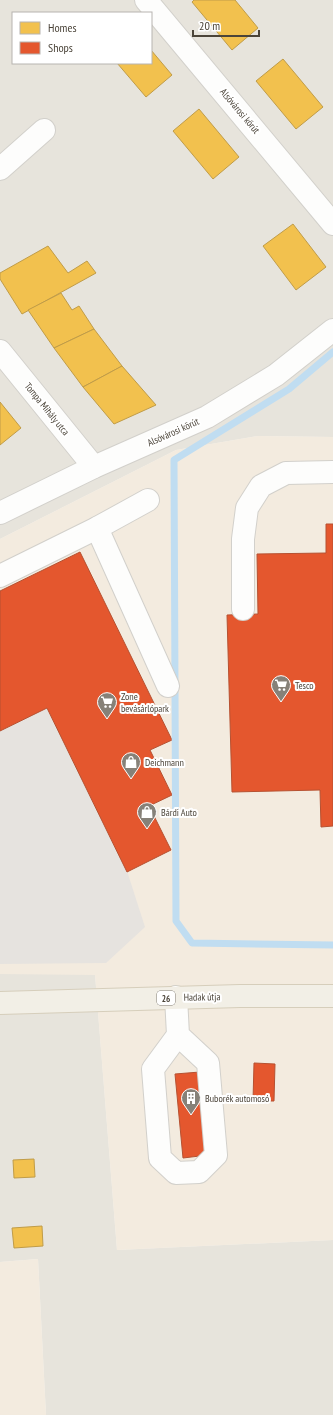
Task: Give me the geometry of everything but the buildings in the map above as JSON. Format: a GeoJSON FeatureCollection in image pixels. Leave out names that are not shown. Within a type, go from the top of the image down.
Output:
{"type":"FeatureCollection","features":[{"type":"Feature","properties":{"kind":"main road","name":"Hadak útja"},"geometry":{"type":"LineString","coordinates":[[0,1004],[176,997],[333,996]]}},
{"type":"Feature","properties":{"kind":"street","name":"Alsóvárosi körút"},"geometry":{"type":"LineString","coordinates":[[146,0],[333,224]]}},
{"type":"Feature","properties":{"kind":"street"},"geometry":{"type":"LineString","coordinates":[[0,169],[44,130]]}},
{"type":"Feature","properties":{"kind":"street","name":"Alsóvárosi körút"},"geometry":{"type":"LineString","coordinates":[[0,513],[94,467],[207,417],[276,375],[333,330]]}},
{"type":"Feature","properties":{"kind":"street","name":"Tompa Mihály utca"},"geometry":{"type":"LineString","coordinates":[[0,351],[94,467]]}},
{"type":"Feature","properties":{"kind":"street"},"geometry":{"type":"LineString","coordinates":[[243,608],[243,539],[247,508],[261,486],[286,473],[333,472]]}},
{"type":"Feature","properties":{"kind":"street"},"geometry":{"type":"LineString","coordinates":[[0,576],[97,528],[148,500]]}},
{"type":"Feature","properties":{"kind":"street"},"geometry":{"type":"LineString","coordinates":[[97,528],[168,686]]}},
{"type":"Feature","properties":{"kind":"street"},"geometry":{"type":"LineString","coordinates":[[176,997],[178,1035],[153,1069],[160,1158],[176,1173],[199,1172],[216,1155],[208,1063],[178,1035]]}},
{"type":"Feature","properties":{"kind":"shaded area"},"geometry":{"type":"Polygon","coordinates":[[[0,0],[333,0],[333,437],[258,436],[176,450],[0,539],[0,0]]]}},
{"type":"Feature","properties":{"kind":"shaded area"},"geometry":{"type":"Polygon","coordinates":[[[258,436],[333,437],[333,1240],[117,1250],[95,975],[0,974],[0,539],[176,450],[258,436]]]}},
{"type":"Feature","properties":{"kind":"shaded area"},"geometry":{"type":"Polygon","coordinates":[[[47,708],[127,871],[145,927],[106,963],[0,964],[0,731],[47,708]]]}},
{"type":"Feature","properties":{"kind":"shaded area"},"geometry":{"type":"Polygon","coordinates":[[[0,974],[95,974],[117,1250],[333,1240],[333,1415],[46,1415],[38,1259],[0,1262],[0,974]]]}},
{"type":"Feature","properties":{"kind":"shaded area"},"geometry":{"type":"Polygon","coordinates":[[[38,1259],[46,1415],[0,1415],[0,1262],[38,1259]]]}},
{"type":"Feature","properties":{"kind":"waterway"},"geometry":{"type":"LineString","coordinates":[[333,352],[289,389],[174,460],[176,921],[192,943],[333,945]]}},
{"type":"Feature","properties":{"kind":"place","name":"Tesco"},"geometry":{"type":"Point","coordinates":[281,702]}},
{"type":"Feature","properties":{"kind":"place","name":"Zone bevásárlópark"},"geometry":{"type":"Point","coordinates":[107,719]}},
{"type":"Feature","properties":{"kind":"place","name":"Deichmann"},"geometry":{"type":"Point","coordinates":[131,779]}},
{"type":"Feature","properties":{"kind":"place","name":"Bárdi Auto"},"geometry":{"type":"Point","coordinates":[147,829]}},
{"type":"Feature","properties":{"kind":"place","name":"Buborék automosó"},"geometry":{"type":"Point","coordinates":[191,1115]}}]}
